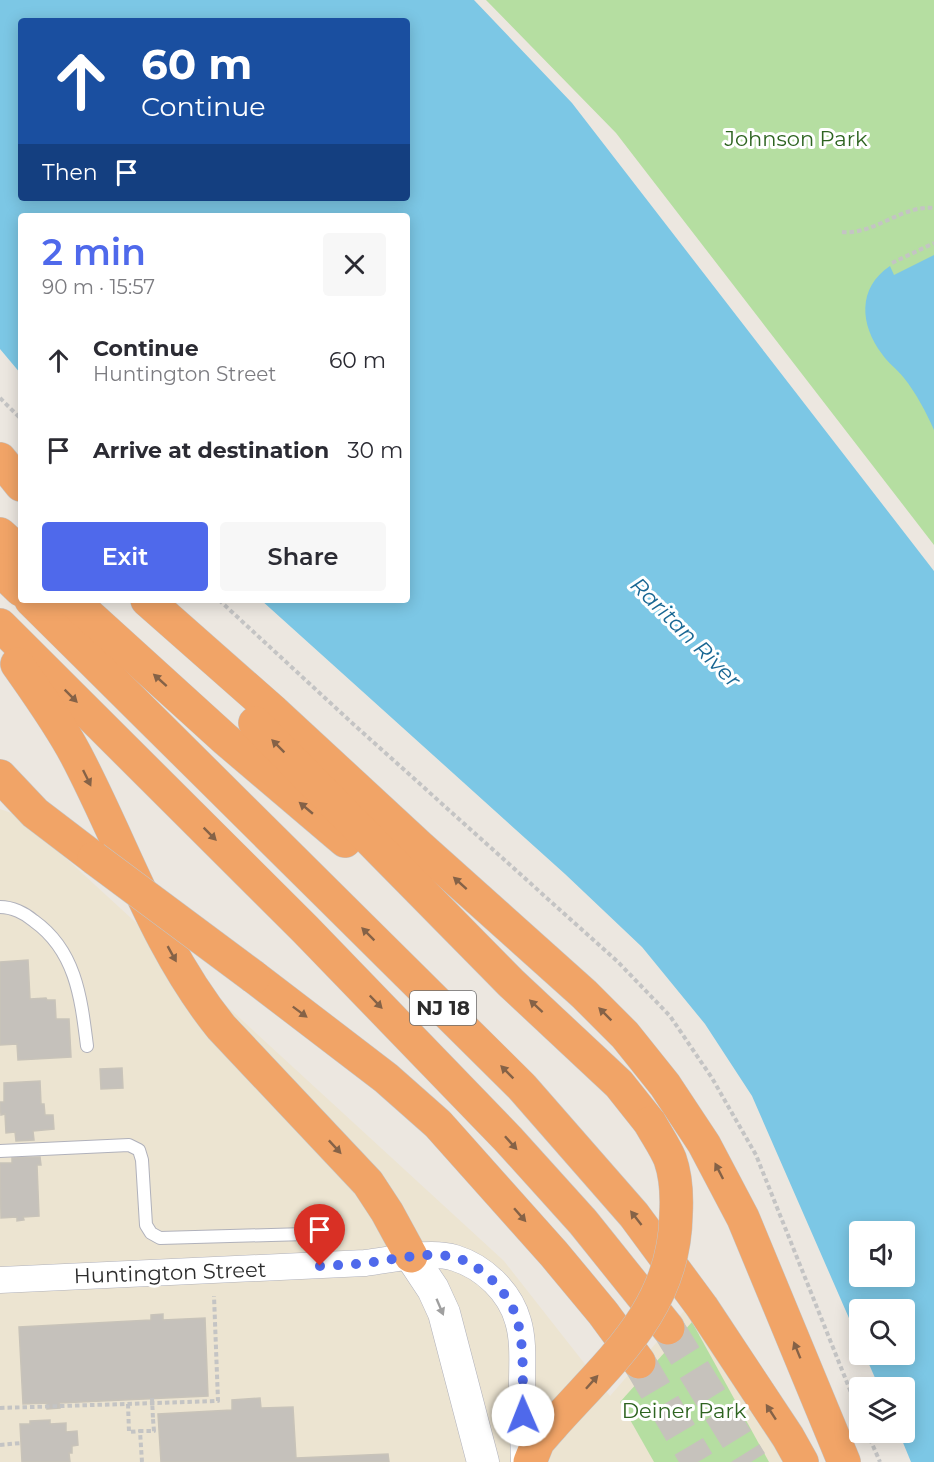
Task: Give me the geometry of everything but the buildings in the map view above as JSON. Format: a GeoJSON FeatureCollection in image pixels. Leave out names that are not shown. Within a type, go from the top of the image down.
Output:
{"type":"FeatureCollection","features":[{"type":"Feature","properties":{"kind":"highway"},"geometry":{"type":"LineString","coordinates":[[0,459],[18,481]]}},
{"type":"Feature","properties":{"kind":"highway"},"geometry":{"type":"LineString","coordinates":[[0,534],[18,550]]}},
{"type":"Feature","properties":{"kind":"highway"},"geometry":{"type":"LineString","coordinates":[[0,570],[18,587]]}},
{"type":"Feature","properties":{"kind":"highway","name":"NJ 18"},"geometry":{"type":"LineString","coordinates":[[34,603],[522,1087],[634,1215],[702,1307],[802,1462]]}},
{"type":"Feature","properties":{"kind":"highway"},"geometry":{"type":"LineString","coordinates":[[75,603],[225,739],[511,983],[620,1084],[650,1123],[670,1159],[677,1194],[676,1238],[658,1296],[637,1332],[538,1442],[530,1462]]}},
{"type":"Feature","properties":{"kind":"highway"},"geometry":{"type":"LineString","coordinates":[[135,603],[511,983]]}},
{"type":"Feature","properties":{"kind":"highway"},"geometry":{"type":"LineString","coordinates":[[150,603],[584,993],[625,1035],[665,1085],[705,1144],[743,1218],[844,1462]]}},
{"type":"Feature","properties":{"kind":"highway","name":"NJ 18"},"geometry":{"type":"LineString","coordinates":[[0,625],[305,929],[508,1138],[583,1222],[668,1328]]}},
{"type":"Feature","properties":{"kind":"highway"},"geometry":{"type":"LineString","coordinates":[[0,640],[54,716],[163,939],[200,1001],[368,1183],[411,1256]]}},
{"type":"Feature","properties":{"kind":"highway"},"geometry":{"type":"LineString","coordinates":[[0,776],[35,813],[386,1078],[438,1124],[554,1254],[603,1313],[639,1362]]}},
{"type":"Feature","properties":{"kind":"highway"},"geometry":{"type":"LineString","coordinates":[[0,796],[35,813]]}},
{"type":"Feature","properties":{"kind":"street","name":"Huntington Street"},"geometry":{"type":"LineString","coordinates":[[0,1280],[287,1268],[365,1263],[411,1256],[454,1257],[485,1274],[498,1286],[510,1301],[518,1321],[521,1344],[524,1462]]}},
{"type":"Feature","properties":{"kind":"street"},"geometry":{"type":"LineString","coordinates":[[411,1256],[433,1289],[444,1313],[483,1462]]}},
{"type":"Feature","properties":{"kind":"lane"},"geometry":{"type":"LineString","coordinates":[[0,908],[16,910],[31,918],[46,930],[62,948],[81,1003],[87,1046]]}},
{"type":"Feature","properties":{"kind":"lane"},"geometry":{"type":"LineString","coordinates":[[0,1151],[129,1145],[139,1150],[142,1160],[146,1225],[151,1233],[159,1238],[306,1233]]}},
{"type":"Feature","properties":{"kind":"path"},"geometry":{"type":"LineString","coordinates":[[842,232],[853,233],[898,215],[925,207],[934,208]]}},
{"type":"Feature","properties":{"kind":"path"},"geometry":{"type":"LineString","coordinates":[[892,263],[934,243]]}},
{"type":"Feature","properties":{"kind":"path"},"geometry":{"type":"LineString","coordinates":[[0,398],[18,416]]}},
{"type":"Feature","properties":{"kind":"path"},"geometry":{"type":"LineString","coordinates":[[0,1408],[218,1401],[214,1296]]}},
{"type":"Feature","properties":{"kind":"path"},"geometry":{"type":"LineString","coordinates":[[128,1404],[129,1432],[154,1431],[152,1398]]}},
{"type":"Feature","properties":{"kind":"path"},"geometry":{"type":"LineString","coordinates":[[140,1431],[142,1462]]}},
{"type":"Feature","properties":{"kind":"path"},"geometry":{"type":"LineString","coordinates":[[0,1445],[21,1443]]}},
{"type":"Feature","properties":{"kind":"path"},"geometry":{"type":"LineString","coordinates":[[872,1443],[880,1462]]}},
{"type":"Feature","properties":{"kind":"shaded area"},"geometry":{"type":"Polygon","coordinates":[[[0,809],[20,816],[504,1261],[610,1396],[696,1297],[804,1462],[0,1462],[0,809]]]}},
{"type":"Feature","properties":{"kind":"green space","name":"Johnson Park"},"geometry":{"type":"Polygon","coordinates":[[[486,0],[934,0],[934,545],[616,133],[486,0]]]}},
{"type":"Feature","properties":{"kind":"green space","name":"Deiner Park"},"geometry":{"type":"Polygon","coordinates":[[[692,1322],[769,1462],[654,1462],[620,1402],[692,1322]]]}},
{"type":"Feature","properties":{"kind":"water","name":"Raritan River"},"geometry":{"type":"Polygon","coordinates":[[[0,0],[474,0],[572,103],[934,571],[934,1462],[911,1462],[903,1443],[915,1443],[915,1377],[875,1377],[869,1365],[915,1365],[915,1299],[849,1299],[849,1318],[752,1096],[705,1024],[642,947],[565,874],[264,603],[410,603],[410,213],[18,213],[18,370],[0,349],[0,0]]]}},
{"type":"Feature","properties":{"kind":"water"},"geometry":{"type":"Polygon","coordinates":[[[934,255],[934,430],[913,390],[884,357],[875,343],[869,331],[865,307],[872,285],[890,266],[894,275],[934,255]]]}},
{"type":"Feature","properties":{"kind":"tunnel"},"geometry":{"type":"LineString","coordinates":[[668,1328],[751,1462]]}},
{"type":"Feature","properties":{"kind":"tunnel"},"geometry":{"type":"LineString","coordinates":[[639,1362],[698,1462]]}},
{"type":"Feature","properties":{"kind":"route"},"geometry":{"type":"LineString","coordinates":[[320,1266],[365,1263],[411,1256],[435,1256],[454,1257],[485,1274],[510,1301],[518,1321],[523,1415]]}}]}
